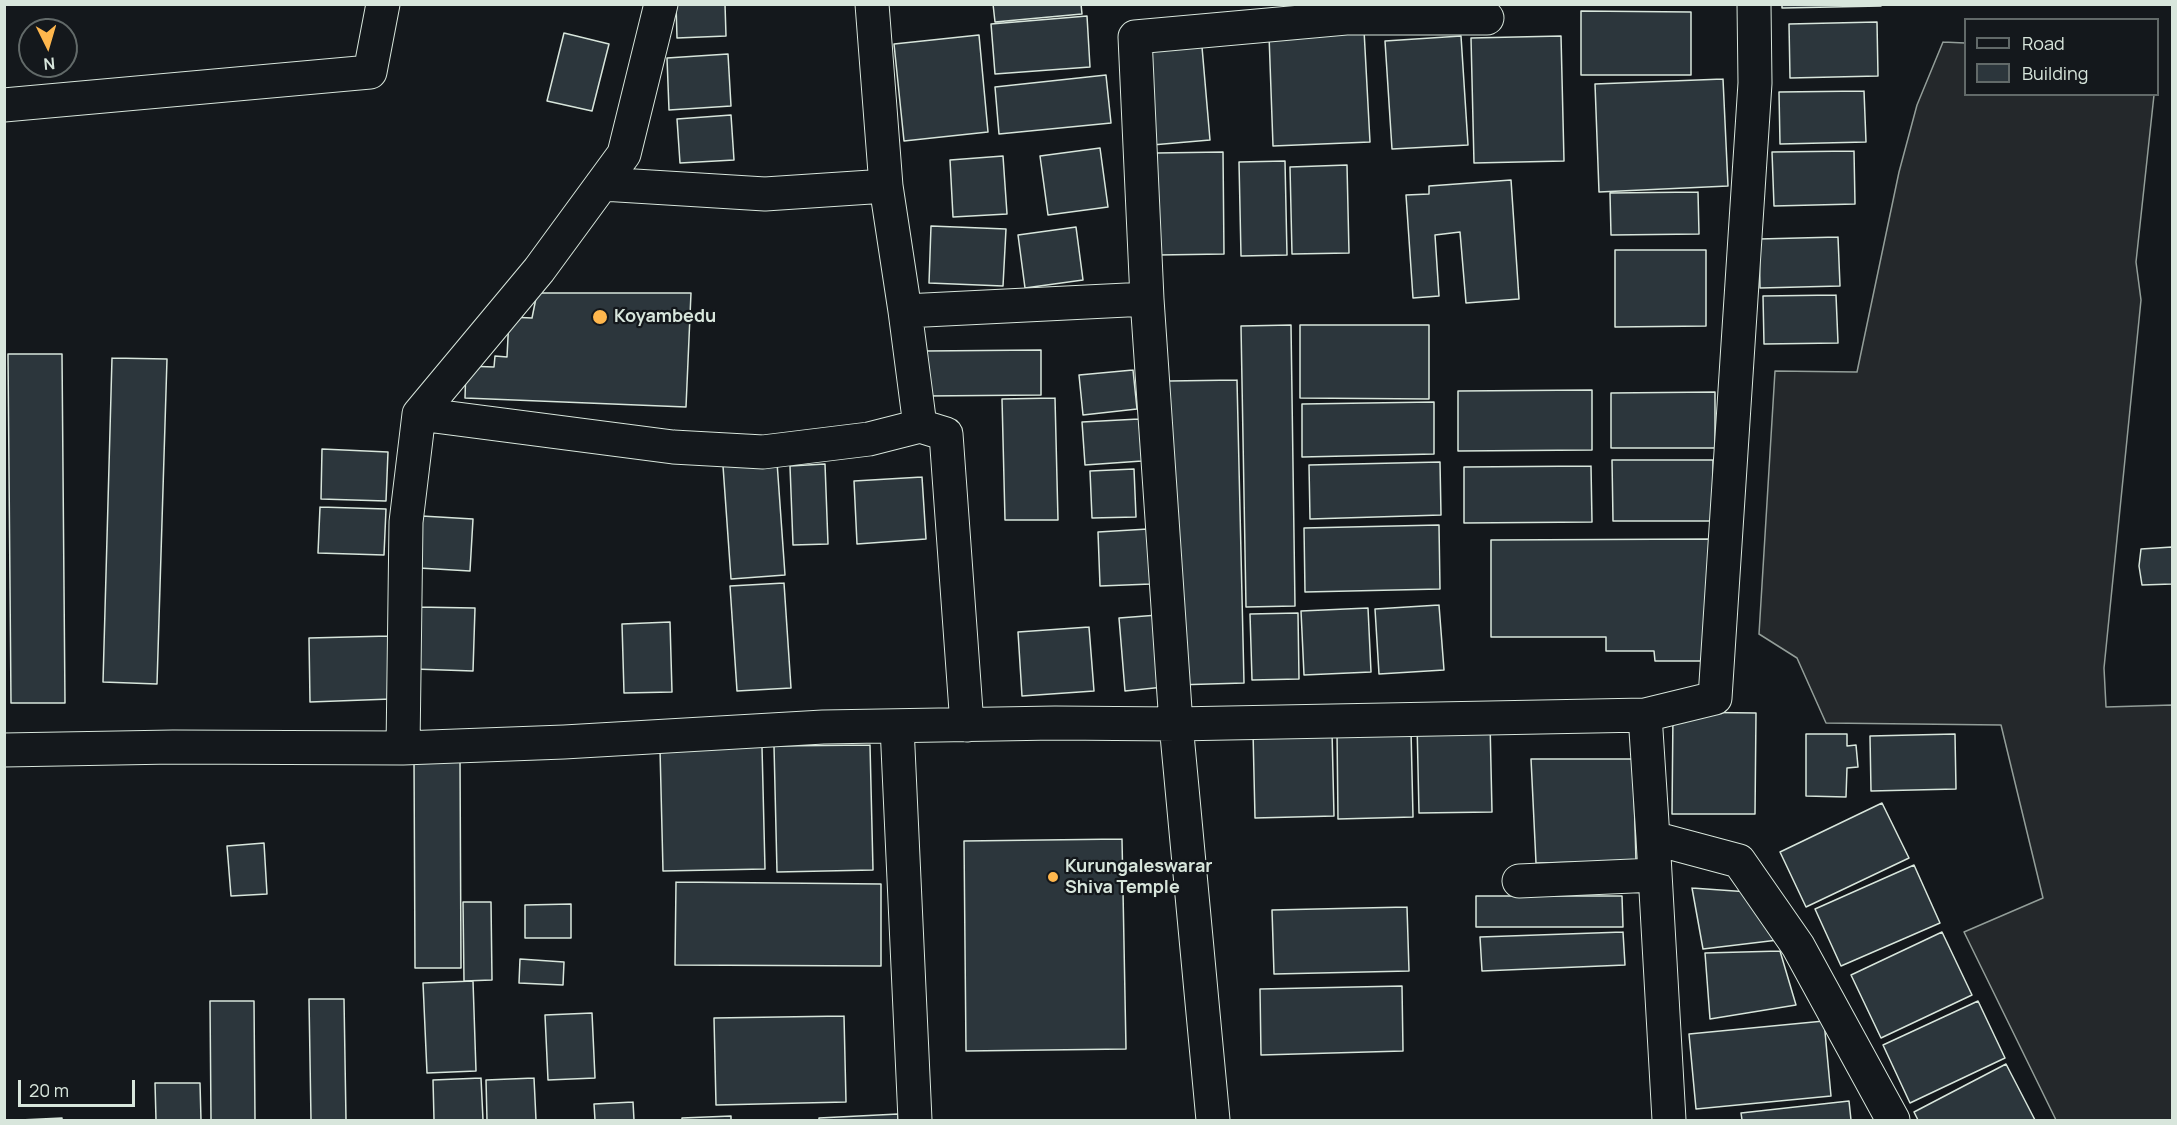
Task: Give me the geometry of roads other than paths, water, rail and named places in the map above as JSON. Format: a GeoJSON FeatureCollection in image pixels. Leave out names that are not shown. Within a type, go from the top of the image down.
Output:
{"type":"FeatureCollection","features":[{"type":"Feature","properties":{"kind":"street"},"geometry":{"type":"LineString","coordinates":[[4,105],[370,72],[383,4]]}},
{"type":"Feature","properties":{"kind":"street"},"geometry":{"type":"LineString","coordinates":[[404,748],[406,522],[419,414],[539,270],[624,154],[661,4]]}},
{"type":"Feature","properties":{"kind":"street"},"geometry":{"type":"LineString","coordinates":[[872,4],[886,186],[920,426]]}},
{"type":"Feature","properties":{"kind":"street"},"geometry":{"type":"LineString","coordinates":[[4,750],[173,747],[404,748],[564,742],[823,727],[1055,723],[1176,724],[1645,715],[1715,698],[1755,83],[1754,4]]}},
{"type":"Feature","properties":{"kind":"street"},"geometry":{"type":"LineString","coordinates":[[1213,1120],[1176,724],[1147,299],[1135,38],[1346,18],[1487,18]]}},
{"type":"Feature","properties":{"kind":"street"},"geometry":{"type":"LineString","coordinates":[[602,184],[765,194],[886,186]]}},
{"type":"Feature","properties":{"kind":"street"},"geometry":{"type":"LineString","coordinates":[[905,311],[1147,299]]}},
{"type":"Feature","properties":{"kind":"street"},"geometry":{"type":"LineString","coordinates":[[419,414],[674,447],[763,452],[869,439],[920,426],[946,434],[968,725]]}},
{"type":"Feature","properties":{"kind":"street"},"geometry":{"type":"LineString","coordinates":[[1645,715],[1669,1120]]}},
{"type":"Feature","properties":{"kind":"street"},"geometry":{"type":"LineString","coordinates":[[897,726],[915,1120]]}},
{"type":"Feature","properties":{"kind":"street"},"geometry":{"type":"LineString","coordinates":[[1653,838],[1739,861],[1798,946],[1893,1120]]}},
{"type":"Feature","properties":{"kind":"street"},"geometry":{"type":"LineString","coordinates":[[1519,881],[1655,875]]}},
{"type":"Feature","properties":{"kind":"place","name":"Koyambedu"},"geometry":{"type":"Point","coordinates":[600,317]}},
{"type":"Feature","properties":{"kind":"place","name":"Kurungaleswarar Shiva Temple"},"geometry":{"type":"Point","coordinates":[1053,877]}}]}
